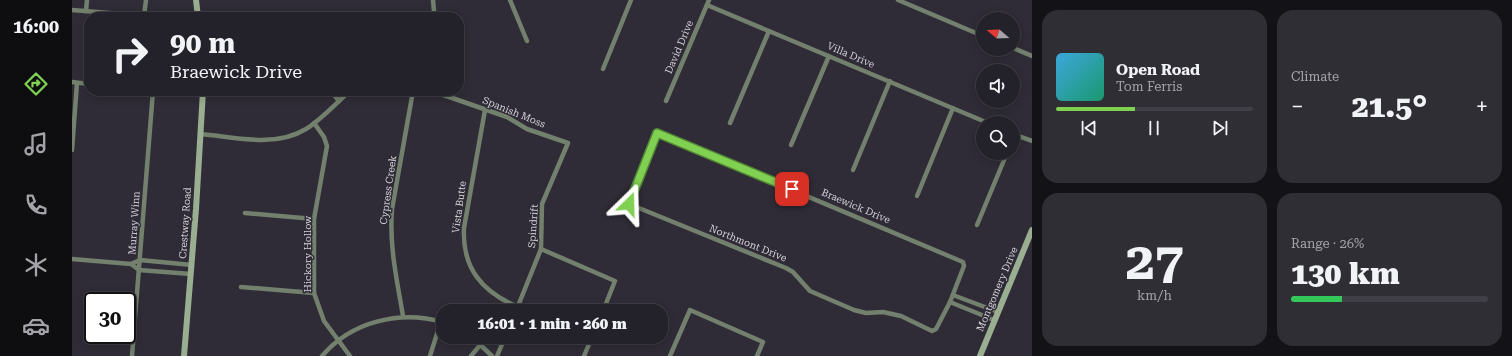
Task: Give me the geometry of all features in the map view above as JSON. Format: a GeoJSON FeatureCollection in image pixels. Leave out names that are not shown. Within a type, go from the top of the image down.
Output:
{"type":"FeatureCollection","features":[{"type":"Feature","properties":{"kind":"main road"},"geometry":{"type":"LineString","coordinates":[[196,0],[197,12]]}},
{"type":"Feature","properties":{"kind":"main road","name":"Crestway Road"},"geometry":{"type":"LineString","coordinates":[[184,356],[192,265],[203,96]]}},
{"type":"Feature","properties":{"kind":"main road","name":"Montgomery Drive"},"geometry":{"type":"LineString","coordinates":[[980,356],[1032,230]]}},
{"type":"Feature","properties":{"kind":"street"},"geometry":{"type":"LineString","coordinates":[[86,11],[87,0]]}},
{"type":"Feature","properties":{"kind":"street"},"geometry":{"type":"LineString","coordinates":[[144,12],[146,0]]}},
{"type":"Feature","properties":{"kind":"street"},"geometry":{"type":"LineString","coordinates":[[433,0],[434,10]]}},
{"type":"Feature","properties":{"kind":"street"},"geometry":{"type":"LineString","coordinates":[[510,0],[527,41]]}},
{"type":"Feature","properties":{"kind":"street"},"geometry":{"type":"LineString","coordinates":[[604,69],[631,0]]}},
{"type":"Feature","properties":{"kind":"street"},"geometry":{"type":"LineString","coordinates":[[898,0],[976,33]]}},
{"type":"Feature","properties":{"kind":"street","name":"Villa Drive"},"geometry":{"type":"LineString","coordinates":[[708,2],[769,31],[976,118]]}},
{"type":"Feature","properties":{"kind":"street","name":"David Drive"},"geometry":{"type":"LineString","coordinates":[[666,101],[708,2]]}},
{"type":"Feature","properties":{"kind":"street"},"geometry":{"type":"LineString","coordinates":[[72,10],[98,12]]}},
{"type":"Feature","properties":{"kind":"street"},"geometry":{"type":"LineString","coordinates":[[730,123],[769,31]]}},
{"type":"Feature","properties":{"kind":"street"},"geometry":{"type":"LineString","coordinates":[[1020,51],[1032,56]]}},
{"type":"Feature","properties":{"kind":"street"},"geometry":{"type":"LineString","coordinates":[[791,145],[829,56]]}},
{"type":"Feature","properties":{"kind":"street"},"geometry":{"type":"LineString","coordinates":[[854,170],[890,81]]}},
{"type":"Feature","properties":{"kind":"street"},"geometry":{"type":"LineString","coordinates":[[72,150],[75,82]]}},
{"type":"Feature","properties":{"kind":"street","name":"Murray Winn"},"geometry":{"type":"LineString","coordinates":[[132,356],[153,96]]}},
{"type":"Feature","properties":{"kind":"street"},"geometry":{"type":"LineString","coordinates":[[335,96],[339,101]]}},
{"type":"Feature","properties":{"kind":"street"},"geometry":{"type":"LineString","coordinates":[[201,134],[270,140],[289,137],[307,129],[344,96]]}},
{"type":"Feature","properties":{"kind":"street","name":"Cypress Creek"},"geometry":{"type":"LineString","coordinates":[[403,316],[391,246],[391,228],[392,210],[413,96]]}},
{"type":"Feature","properties":{"kind":"street","name":"Spanish Moss"},"geometry":{"type":"LineString","coordinates":[[446,96],[507,117],[527,129],[568,143]]}},
{"type":"Feature","properties":{"kind":"street"},"geometry":{"type":"LineString","coordinates":[[917,196],[953,108]]}},
{"type":"Feature","properties":{"kind":"street","name":"Vista Butte"},"geometry":{"type":"LineString","coordinates":[[485,110],[464,228],[464,243],[471,266],[484,286],[509,304]]}},
{"type":"Feature","properties":{"kind":"street","name":"Hickory Hollow"},"geometry":{"type":"LineString","coordinates":[[314,122],[324,137],[327,146],[314,219],[314,293],[324,321],[350,356]]}},
{"type":"Feature","properties":{"kind":"street","name":"Northmont Drive"},"geometry":{"type":"LineString","coordinates":[[657,133],[629,204],[786,268],[793,272],[810,291],[854,310],[866,313],[883,312],[901,316],[934,331],[950,302]]}},
{"type":"Feature","properties":{"kind":"street","name":"Braewick Drive"},"geometry":{"type":"LineString","coordinates":[[657,133],[960,260],[964,266],[950,302]]}},
{"type":"Feature","properties":{"kind":"street"},"geometry":{"type":"LineString","coordinates":[[1020,138],[1032,142]]}},
{"type":"Feature","properties":{"kind":"street","name":"Spindrift"},"geometry":{"type":"LineString","coordinates":[[519,304],[542,249],[542,204],[568,143]]}},
{"type":"Feature","properties":{"kind":"street"},"geometry":{"type":"LineString","coordinates":[[977,225],[1004,160]]}},
{"type":"Feature","properties":{"kind":"street"},"geometry":{"type":"LineString","coordinates":[[245,213],[314,219]]}},
{"type":"Feature","properties":{"kind":"street"},"geometry":{"type":"LineString","coordinates":[[542,249],[615,281],[606,304]]}},
{"type":"Feature","properties":{"kind":"street"},"geometry":{"type":"LineString","coordinates":[[72,259],[131,264],[140,260],[192,265]]}},
{"type":"Feature","properties":{"kind":"street"},"geometry":{"type":"LineString","coordinates":[[131,264],[139,270],[191,274]]}},
{"type":"Feature","properties":{"kind":"street"},"geometry":{"type":"LineString","coordinates":[[241,287],[314,293]]}},
{"type":"Feature","properties":{"kind":"street"},"geometry":{"type":"LineString","coordinates":[[953,295],[998,312]]}},
{"type":"Feature","properties":{"kind":"street"},"geometry":{"type":"LineString","coordinates":[[950,302],[994,320]]}},
{"type":"Feature","properties":{"kind":"street"},"geometry":{"type":"LineString","coordinates":[[670,356],[690,310],[763,342],[757,356]]}},
{"type":"Feature","properties":{"kind":"street"},"geometry":{"type":"LineString","coordinates":[[322,356],[338,341],[365,325],[383,319],[403,316],[422,317],[436,320]]}},
{"type":"Feature","properties":{"kind":"street"},"geometry":{"type":"LineString","coordinates":[[430,356],[436,339]]}},
{"type":"Feature","properties":{"kind":"street"},"geometry":{"type":"LineString","coordinates":[[471,356],[480,344],[492,356]]}},
{"type":"Feature","properties":{"kind":"street"},"geometry":{"type":"LineString","coordinates":[[497,356],[502,344]]}},
{"type":"Feature","properties":{"kind":"street"},"geometry":{"type":"LineString","coordinates":[[584,356],[589,344]]}},
{"type":"Feature","properties":{"kind":"route"},"geometry":{"type":"LineString","coordinates":[[629,204],[657,133],[792,189]]}}]}
